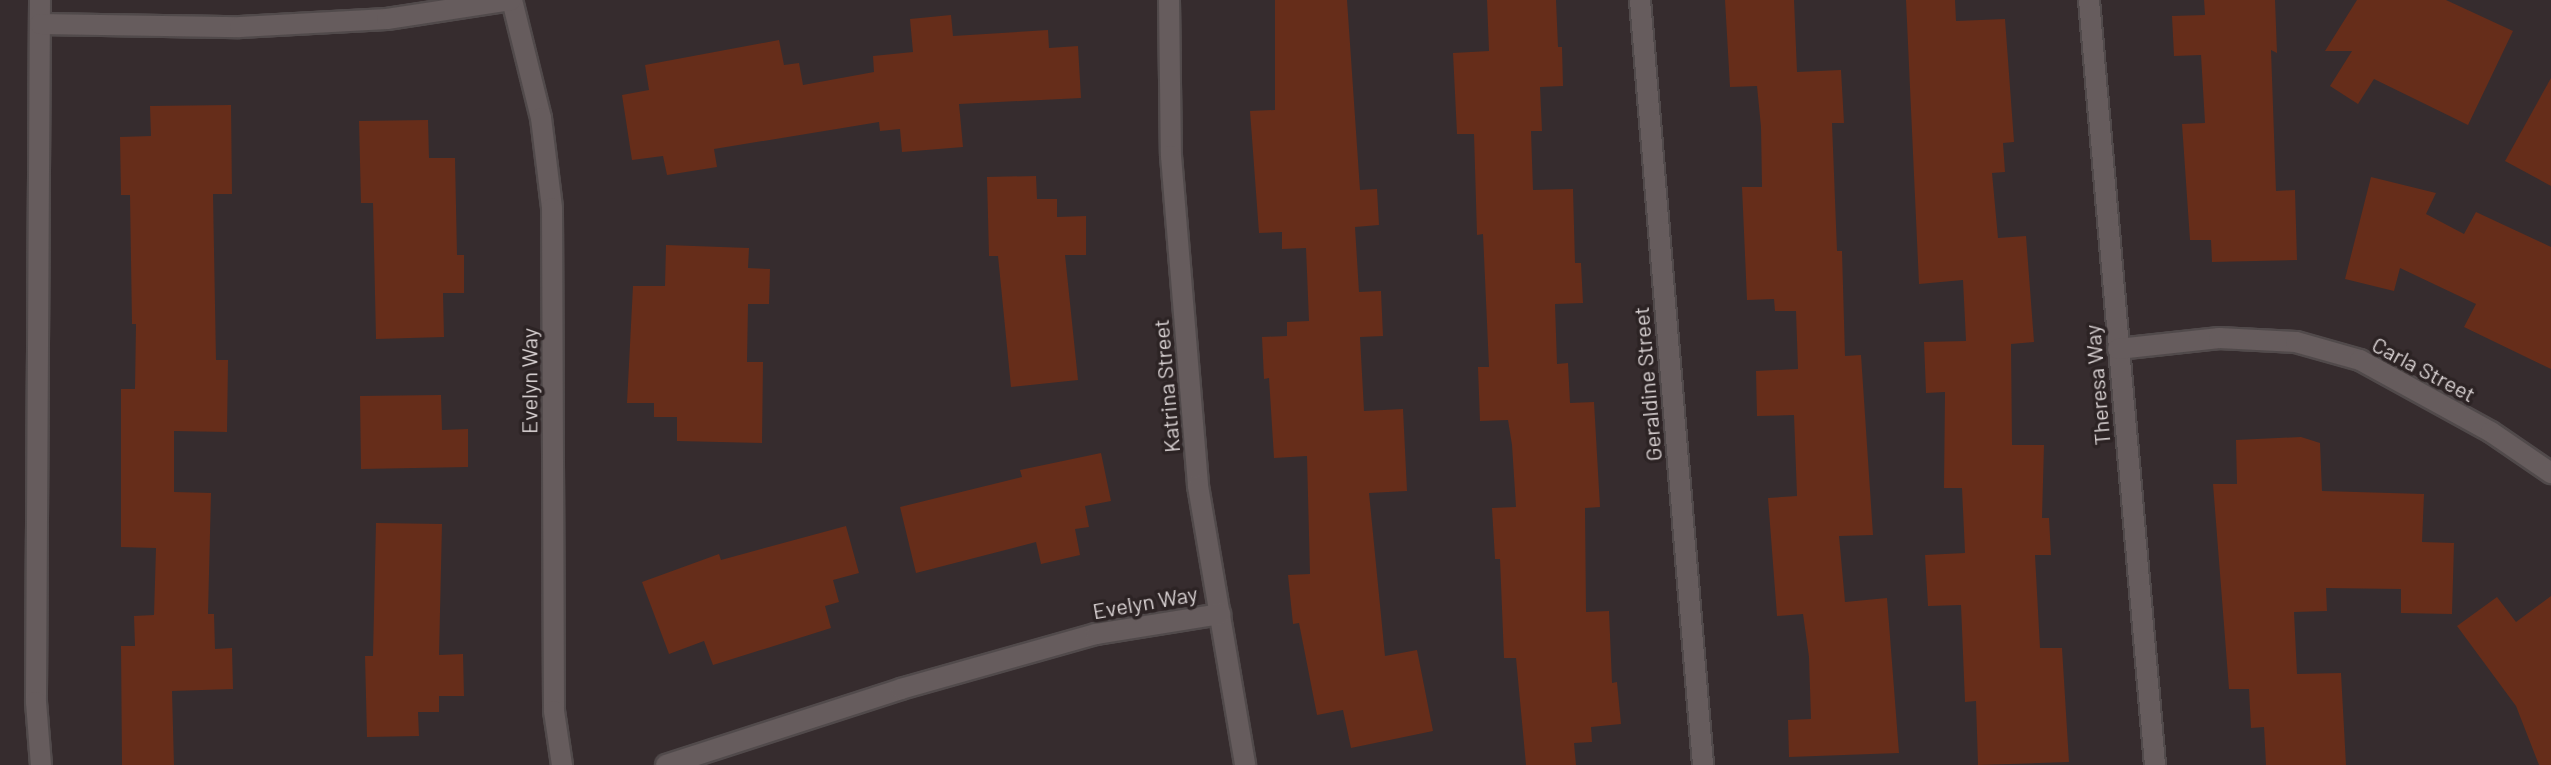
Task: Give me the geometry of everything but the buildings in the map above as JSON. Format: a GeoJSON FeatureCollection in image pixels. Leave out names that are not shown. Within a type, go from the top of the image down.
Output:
{"type":"FeatureCollection","features":[{"type":"Feature","properties":{"kind":"street"},"geometry":{"type":"LineString","coordinates":[[40,0],[36,702],[41,765]]}},
{"type":"Feature","properties":{"kind":"street"},"geometry":{"type":"LineString","coordinates":[[40,24],[240,27],[387,19],[512,0]]}},
{"type":"Feature","properties":{"kind":"street","name":"Evelyn Way"},"geometry":{"type":"LineString","coordinates":[[512,0],[541,118],[552,208],[554,711],[562,765]]}},
{"type":"Feature","properties":{"kind":"street","name":"Katrina Street"},"geometry":{"type":"LineString","coordinates":[[1169,0],[1171,156],[1197,471],[1245,765]]}},
{"type":"Feature","properties":{"kind":"street","name":"Geraldine Street"},"geometry":{"type":"LineString","coordinates":[[1640,0],[1703,765]]}},
{"type":"Feature","properties":{"kind":"street","name":"Theresa Way"},"geometry":{"type":"LineString","coordinates":[[2089,0],[2155,765]]}},
{"type":"Feature","properties":{"kind":"street","name":"Carla Street"},"geometry":{"type":"LineString","coordinates":[[2118,349],[2219,338],[2296,342],[2360,360],[2491,432],[2551,473]]}},
{"type":"Feature","properties":{"kind":"street","name":"Evelyn Way"},"geometry":{"type":"LineString","coordinates":[[666,765],[901,689],[1096,634],[1220,614]]}}]}
